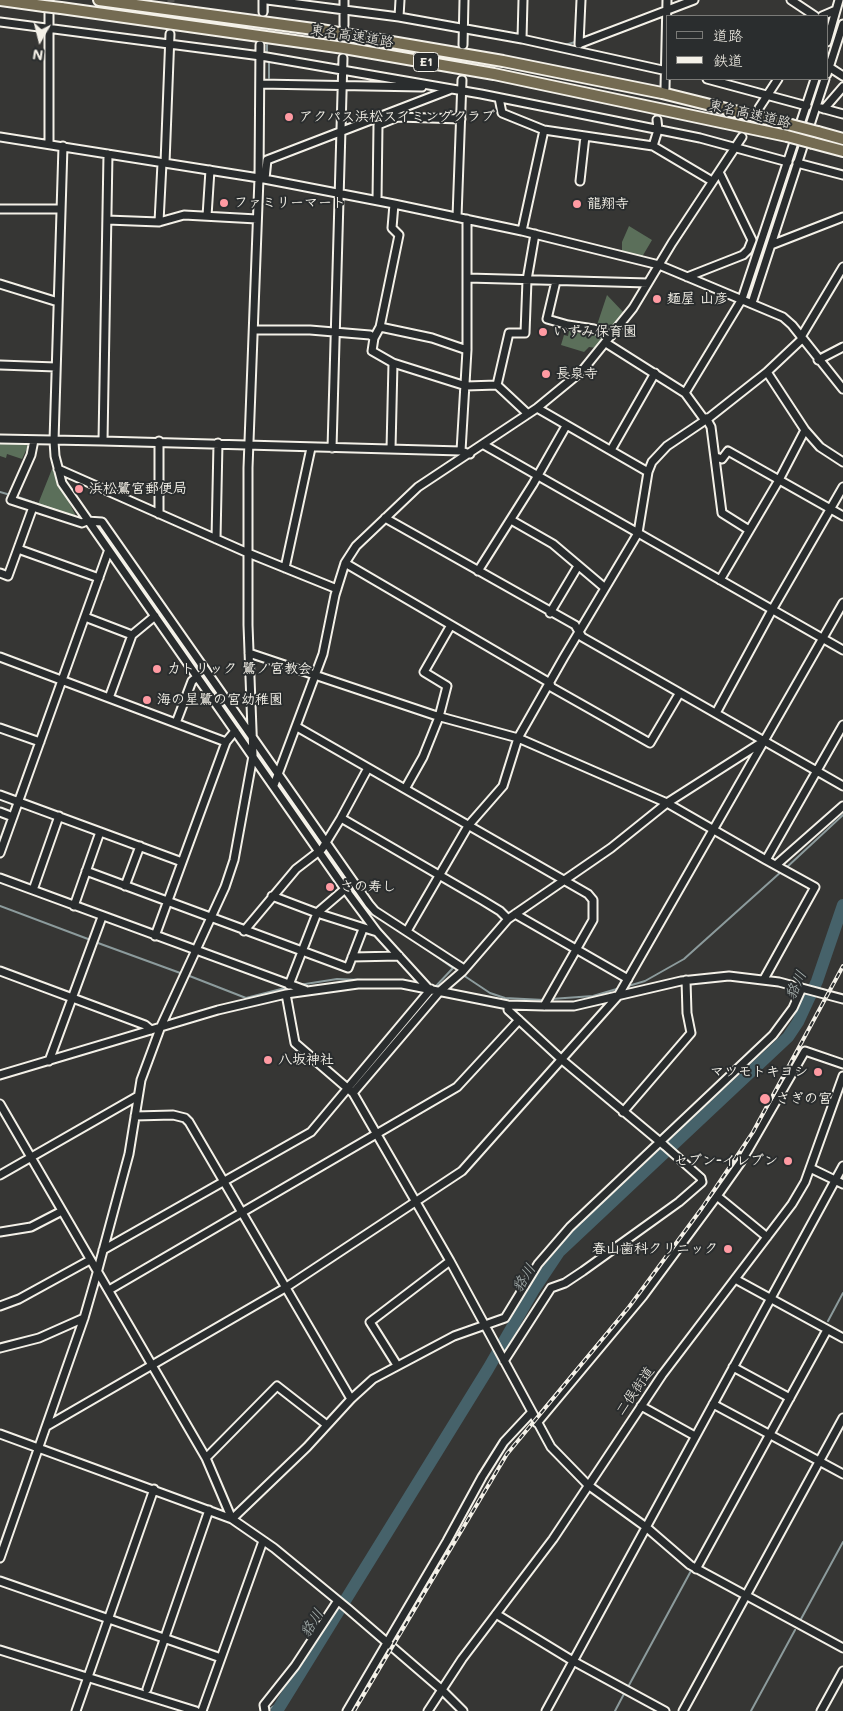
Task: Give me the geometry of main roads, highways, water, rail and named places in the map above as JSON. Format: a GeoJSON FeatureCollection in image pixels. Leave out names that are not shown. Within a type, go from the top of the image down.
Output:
{"type":"FeatureCollection","features":[{"type":"Feature","properties":{"kind":"highway","name":"東名高速道路"},"geometry":{"type":"LineString","coordinates":[[0,0],[46,3],[61,8],[344,48],[475,71],[787,136],[843,151]]}},
{"type":"Feature","properties":{"kind":"highway","name":"東名高速道路"},"geometry":{"type":"LineString","coordinates":[[100,0],[322,30],[503,61],[662,93],[843,139]]}},
{"type":"Feature","properties":{"kind":"waterway"},"geometry":{"type":"LineString","coordinates":[[268,2],[268,12]]}},
{"type":"Feature","properties":{"kind":"waterway"},"geometry":{"type":"LineString","coordinates":[[565,45],[575,42]]}},
{"type":"Feature","properties":{"kind":"waterway"},"geometry":{"type":"LineString","coordinates":[[267,45],[267,51]]}},
{"type":"Feature","properties":{"kind":"waterway"},"geometry":{"type":"LineString","coordinates":[[269,61],[269,78]]}},
{"type":"Feature","properties":{"kind":"waterway"},"geometry":{"type":"LineString","coordinates":[[416,106],[446,95]]}},
{"type":"Feature","properties":{"kind":"waterway"},"geometry":{"type":"LineString","coordinates":[[0,492],[7,494]]}},
{"type":"Feature","properties":{"kind":"waterway"},"geometry":{"type":"LineString","coordinates":[[18,497],[78,518]]}},
{"type":"Feature","properties":{"kind":"waterway"},"geometry":{"type":"LineString","coordinates":[[94,525],[99,527],[249,739]]}},
{"type":"Feature","properties":{"kind":"waterway"},"geometry":{"type":"LineString","coordinates":[[255,747],[275,776]]}},
{"type":"Feature","properties":{"kind":"waterway"},"geometry":{"type":"LineString","coordinates":[[278,780],[322,844]]}},
{"type":"Feature","properties":{"kind":"waterway"},"geometry":{"type":"LineString","coordinates":[[786,868],[843,815]]}},
{"type":"Feature","properties":{"kind":"waterway"},"geometry":{"type":"LineString","coordinates":[[625,987],[645,981],[684,959],[782,871]]}},
{"type":"Feature","properties":{"kind":"waterway"},"geometry":{"type":"LineString","coordinates":[[350,882],[367,907]]}},
{"type":"Feature","properties":{"kind":"waterway","name":"貉川"},"geometry":{"type":"LineString","coordinates":[[277,1711],[488,1369],[533,1291],[559,1252],[788,1037],[798,1022],[817,981],[843,905]]}},
{"type":"Feature","properties":{"kind":"waterway"},"geometry":{"type":"LineString","coordinates":[[0,906],[88,939]]}},
{"type":"Feature","properties":{"kind":"waterway"},"geometry":{"type":"LineString","coordinates":[[416,942],[453,968],[436,986]]}},
{"type":"Feature","properties":{"kind":"waterway"},"geometry":{"type":"LineString","coordinates":[[98,943],[183,974]]}},
{"type":"Feature","properties":{"kind":"waterway"},"geometry":{"type":"LineString","coordinates":[[187,975],[246,998],[289,987]]}},
{"type":"Feature","properties":{"kind":"waterway"},"geometry":{"type":"LineString","coordinates":[[463,975],[490,993],[505,998],[544,1000]]}},
{"type":"Feature","properties":{"kind":"waterway"},"geometry":{"type":"LineString","coordinates":[[299,985],[337,979],[416,982]]}},
{"type":"Feature","properties":{"kind":"waterway"},"geometry":{"type":"LineString","coordinates":[[551,999],[593,996],[620,988]]}},
{"type":"Feature","properties":{"kind":"waterway"},"geometry":{"type":"LineString","coordinates":[[353,1088],[424,1003]]}},
{"type":"Feature","properties":{"kind":"waterway"},"geometry":{"type":"LineString","coordinates":[[315,1132],[347,1095]]}},
{"type":"Feature","properties":{"kind":"waterway"},"geometry":{"type":"LineString","coordinates":[[231,1182],[240,1176]]}},
{"type":"Feature","properties":{"kind":"waterway"},"geometry":{"type":"LineString","coordinates":[[108,1252],[221,1187]]}},
{"type":"Feature","properties":{"kind":"waterway"},"geometry":{"type":"LineString","coordinates":[[828,1321],[843,1293]]}},
{"type":"Feature","properties":{"kind":"waterway"},"geometry":{"type":"LineString","coordinates":[[0,1310],[23,1301]]}},
{"type":"Feature","properties":{"kind":"waterway"},"geometry":{"type":"LineString","coordinates":[[768,1430],[821,1332]]}},
{"type":"Feature","properties":{"kind":"waterway"},"geometry":{"type":"LineString","coordinates":[[694,1565],[765,1435]]}},
{"type":"Feature","properties":{"kind":"waterway"},"geometry":{"type":"LineString","coordinates":[[801,1619],[843,1542]]}},
{"type":"Feature","properties":{"kind":"waterway"},"geometry":{"type":"LineString","coordinates":[[628,1687],[692,1569]]}},
{"type":"Feature","properties":{"kind":"waterway"},"geometry":{"type":"LineString","coordinates":[[751,1711],[795,1630]]}},
{"type":"Feature","properties":{"kind":"waterway"},"geometry":{"type":"LineString","coordinates":[[0,1646],[85,1673]]}},
{"type":"Feature","properties":{"kind":"waterway"},"geometry":{"type":"LineString","coordinates":[[96,1676],[198,1708]]}},
{"type":"Feature","properties":{"kind":"waterway"},"geometry":{"type":"LineString","coordinates":[[615,1711],[625,1692]]}},
{"type":"Feature","properties":{"kind":"waterway"},"geometry":{"type":"LineString","coordinates":[[268,1710],[284,1699]]}},
{"type":"Feature","properties":{"kind":"tunnel"},"geometry":{"type":"LineString","coordinates":[[170,34],[171,0]]}},
{"type":"Feature","properties":{"kind":"tunnel"},"geometry":{"type":"LineString","coordinates":[[260,45],[263,12]]}},
{"type":"Feature","properties":{"kind":"tunnel"},"geometry":{"type":"LineString","coordinates":[[343,58],[344,25]]}},
{"type":"Feature","properties":{"kind":"tunnel"},"geometry":{"type":"LineString","coordinates":[[462,80],[463,51]]}},
{"type":"Feature","properties":{"kind":"tunnel"},"geometry":{"type":"LineString","coordinates":[[657,120],[664,91]]}},
{"type":"Feature","properties":{"kind":"tunnel"},"geometry":{"type":"LineString","coordinates":[[742,137],[759,108]]}},
{"type":"Feature","properties":{"kind":"railway"},"geometry":{"type":"LineString","coordinates":[[354,1711],[507,1454],[629,1307],[702,1208],[753,1132],[843,966]]}},
{"type":"Feature","properties":{"kind":"place","name":"アクパス浜松スイミングクラブ"},"geometry":{"type":"Point","coordinates":[289,117]}},
{"type":"Feature","properties":{"kind":"place","name":"ファミリーマート"},"geometry":{"type":"Point","coordinates":[224,203]}},
{"type":"Feature","properties":{"kind":"place","name":"龍翔寺"},"geometry":{"type":"Point","coordinates":[577,204]}},
{"type":"Feature","properties":{"kind":"place","name":"麺屋 山彦"},"geometry":{"type":"Point","coordinates":[657,299]}},
{"type":"Feature","properties":{"kind":"place","name":"いずみ保育園"},"geometry":{"type":"Point","coordinates":[543,332]}},
{"type":"Feature","properties":{"kind":"place","name":"長泉寺"},"geometry":{"type":"Point","coordinates":[546,374]}},
{"type":"Feature","properties":{"kind":"place","name":"浜松鷺宮郵便局"},"geometry":{"type":"Point","coordinates":[79,489]}},
{"type":"Feature","properties":{"kind":"place","name":"カトリック 鷺ノ宮教会"},"geometry":{"type":"Point","coordinates":[157,669]}},
{"type":"Feature","properties":{"kind":"place","name":"海の星鷺の宮幼稚園"},"geometry":{"type":"Point","coordinates":[147,700]}},
{"type":"Feature","properties":{"kind":"place","name":"さの寿し"},"geometry":{"type":"Point","coordinates":[330,887]}},
{"type":"Feature","properties":{"kind":"place","name":"八坂神社"},"geometry":{"type":"Point","coordinates":[268,1060]}},
{"type":"Feature","properties":{"kind":"place","name":"マツモトキヨシ"},"geometry":{"type":"Point","coordinates":[818,1072]}},
{"type":"Feature","properties":{"kind":"place","name":"さぎの宮"},"geometry":{"type":"Point","coordinates":[765,1099]}},
{"type":"Feature","properties":{"kind":"place","name":"セブン-イレブン"},"geometry":{"type":"Point","coordinates":[788,1161]}},
{"type":"Feature","properties":{"kind":"place","name":"春山歯科クリニック"},"geometry":{"type":"Point","coordinates":[728,1249]}}]}
